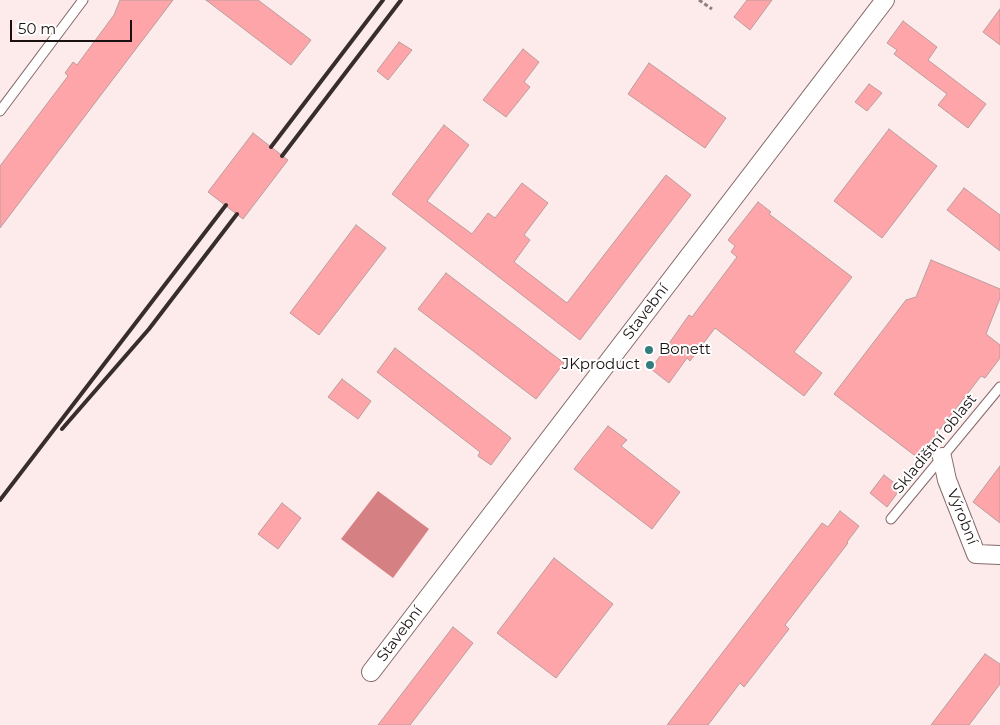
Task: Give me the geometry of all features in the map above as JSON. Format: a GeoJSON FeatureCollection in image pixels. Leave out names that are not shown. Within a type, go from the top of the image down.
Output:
{"type":"FeatureCollection","features":[{"type":"Feature","properties":{"kind":"street","name":"Stavební"},"geometry":{"type":"LineString","coordinates":[[371,672],[885,0]]}},
{"type":"Feature","properties":{"kind":"street","name":"Výrobní"},"geometry":{"type":"LineString","coordinates":[[942,457],[947,480],[976,554],[1000,555]]}},
{"type":"Feature","properties":{"kind":"lane"},"geometry":{"type":"LineString","coordinates":[[0,110],[83,0]]}},
{"type":"Feature","properties":{"kind":"lane","name":"Skladištní oblast"},"geometry":{"type":"LineString","coordinates":[[891,519],[1000,387]]}},
{"type":"Feature","properties":{"kind":"path"},"geometry":{"type":"LineString","coordinates":[[699,0],[712,10]]}},
{"type":"Feature","properties":{"kind":"shaded area"},"geometry":{"type":"Polygon","coordinates":[[[378,491],[429,529],[393,578],[341,539],[378,491]]]}},
{"type":"Feature","properties":{"kind":"building"},"geometry":{"type":"Polygon","coordinates":[[[120,0],[173,0],[0,228],[0,166],[68,76],[65,73],[73,62],[77,65],[114,15],[120,0]]]}},
{"type":"Feature","properties":{"kind":"building"},"geometry":{"type":"Polygon","coordinates":[[[206,0],[258,0],[311,40],[291,65],[206,0]]]}},
{"type":"Feature","properties":{"kind":"building"},"geometry":{"type":"Polygon","coordinates":[[[747,0],[772,0],[750,30],[734,17],[747,0]]]}},
{"type":"Feature","properties":{"kind":"building"},"geometry":{"type":"Polygon","coordinates":[[[1000,9],[1000,45],[983,32],[1000,9]]]}},
{"type":"Feature","properties":{"kind":"building"},"geometry":{"type":"Polygon","coordinates":[[[903,21],[937,47],[928,60],[986,104],[968,128],[938,105],[947,94],[894,54],[897,50],[887,43],[903,21]]]}},
{"type":"Feature","properties":{"kind":"building"},"geometry":{"type":"Polygon","coordinates":[[[399,42],[412,50],[388,80],[377,71],[399,42]]]}},
{"type":"Feature","properties":{"kind":"building"},"geometry":{"type":"Polygon","coordinates":[[[523,49],[539,62],[524,82],[530,87],[506,117],[483,100],[523,49]]]}},
{"type":"Feature","properties":{"kind":"building"},"geometry":{"type":"Polygon","coordinates":[[[649,63],[726,118],[705,148],[628,94],[649,63]]]}},
{"type":"Feature","properties":{"kind":"building"},"geometry":{"type":"Polygon","coordinates":[[[869,84],[882,93],[867,111],[855,102],[869,84]]]}},
{"type":"Feature","properties":{"kind":"building"},"geometry":{"type":"Polygon","coordinates":[[[444,125],[469,145],[427,201],[472,234],[488,213],[495,218],[522,183],[548,203],[524,235],[530,240],[514,262],[567,303],[666,175],[691,195],[580,340],[392,194],[444,125]]]}},
{"type":"Feature","properties":{"kind":"building"},"geometry":{"type":"Polygon","coordinates":[[[889,129],[937,166],[882,238],[834,201],[889,129]]]}},
{"type":"Feature","properties":{"kind":"building"},"geometry":{"type":"Polygon","coordinates":[[[253,133],[288,160],[243,219],[208,192],[253,133]]]}},
{"type":"Feature","properties":{"kind":"building"},"geometry":{"type":"Polygon","coordinates":[[[964,188],[1000,215],[1000,251],[947,210],[964,188]]]}},
{"type":"Feature","properties":{"kind":"building"},"geometry":{"type":"Polygon","coordinates":[[[758,202],[771,212],[769,214],[852,277],[794,352],[822,373],[804,396],[715,328],[690,361],[687,358],[669,383],[651,369],[689,315],[692,317],[737,257],[731,252],[735,246],[728,240],[758,202]]]}},
{"type":"Feature","properties":{"kind":"building"},"geometry":{"type":"Polygon","coordinates":[[[356,225],[386,248],[319,335],[290,313],[356,225]]]}},
{"type":"Feature","properties":{"kind":"building"},"geometry":{"type":"Polygon","coordinates":[[[931,260],[1000,289],[1000,298],[986,334],[1000,345],[1000,358],[985,378],[981,376],[918,458],[834,394],[906,300],[916,297],[931,260]]]}},
{"type":"Feature","properties":{"kind":"building"},"geometry":{"type":"Polygon","coordinates":[[[446,273],[564,363],[536,399],[418,309],[446,273]]]}},
{"type":"Feature","properties":{"kind":"building"},"geometry":{"type":"Polygon","coordinates":[[[395,348],[511,438],[491,465],[478,456],[480,452],[377,372],[395,348]]]}},
{"type":"Feature","properties":{"kind":"building"},"geometry":{"type":"Polygon","coordinates":[[[342,379],[371,401],[358,419],[328,397],[342,379]]]}},
{"type":"Feature","properties":{"kind":"building"},"geometry":{"type":"Polygon","coordinates":[[[608,426],[627,440],[621,446],[680,492],[652,529],[574,469],[608,426]]]}},
{"type":"Feature","properties":{"kind":"building"},"geometry":{"type":"Polygon","coordinates":[[[1000,466],[1000,523],[973,502],[1000,466]]]}},
{"type":"Feature","properties":{"kind":"building"},"geometry":{"type":"Polygon","coordinates":[[[884,475],[901,488],[887,507],[870,493],[884,475]]]}},
{"type":"Feature","properties":{"kind":"building"},"geometry":{"type":"Polygon","coordinates":[[[282,503],[301,518],[278,549],[258,534],[282,503]]]}},
{"type":"Feature","properties":{"kind":"building"},"geometry":{"type":"Polygon","coordinates":[[[840,511],[859,526],[785,625],[789,629],[744,687],[740,683],[708,725],[667,725],[822,523],[828,527],[840,511]]]}},
{"type":"Feature","properties":{"kind":"building"},"geometry":{"type":"Polygon","coordinates":[[[554,558],[613,604],[556,678],[497,633],[554,558]]]}},
{"type":"Feature","properties":{"kind":"building"},"geometry":{"type":"Polygon","coordinates":[[[453,627],[473,643],[410,725],[378,725],[453,627]]]}},
{"type":"Feature","properties":{"kind":"building"},"geometry":{"type":"Polygon","coordinates":[[[985,654],[1000,664],[1000,684],[969,725],[931,725],[985,654]]]}},
{"type":"Feature","properties":{"kind":"railway"},"geometry":{"type":"LineString","coordinates":[[271,147],[383,0]]}},
{"type":"Feature","properties":{"kind":"railway"},"geometry":{"type":"LineString","coordinates":[[282,156],[401,0]]}},
{"type":"Feature","properties":{"kind":"railway"},"geometry":{"type":"LineString","coordinates":[[0,500],[226,205]]}},
{"type":"Feature","properties":{"kind":"railway"},"geometry":{"type":"LineString","coordinates":[[62,429],[149,329],[237,214]]}},
{"type":"Feature","properties":{"kind":"place","name":"Bonett"},"geometry":{"type":"Point","coordinates":[649,350]}},
{"type":"Feature","properties":{"kind":"place","name":"JKproduct"},"geometry":{"type":"Point","coordinates":[650,365]}}]}
